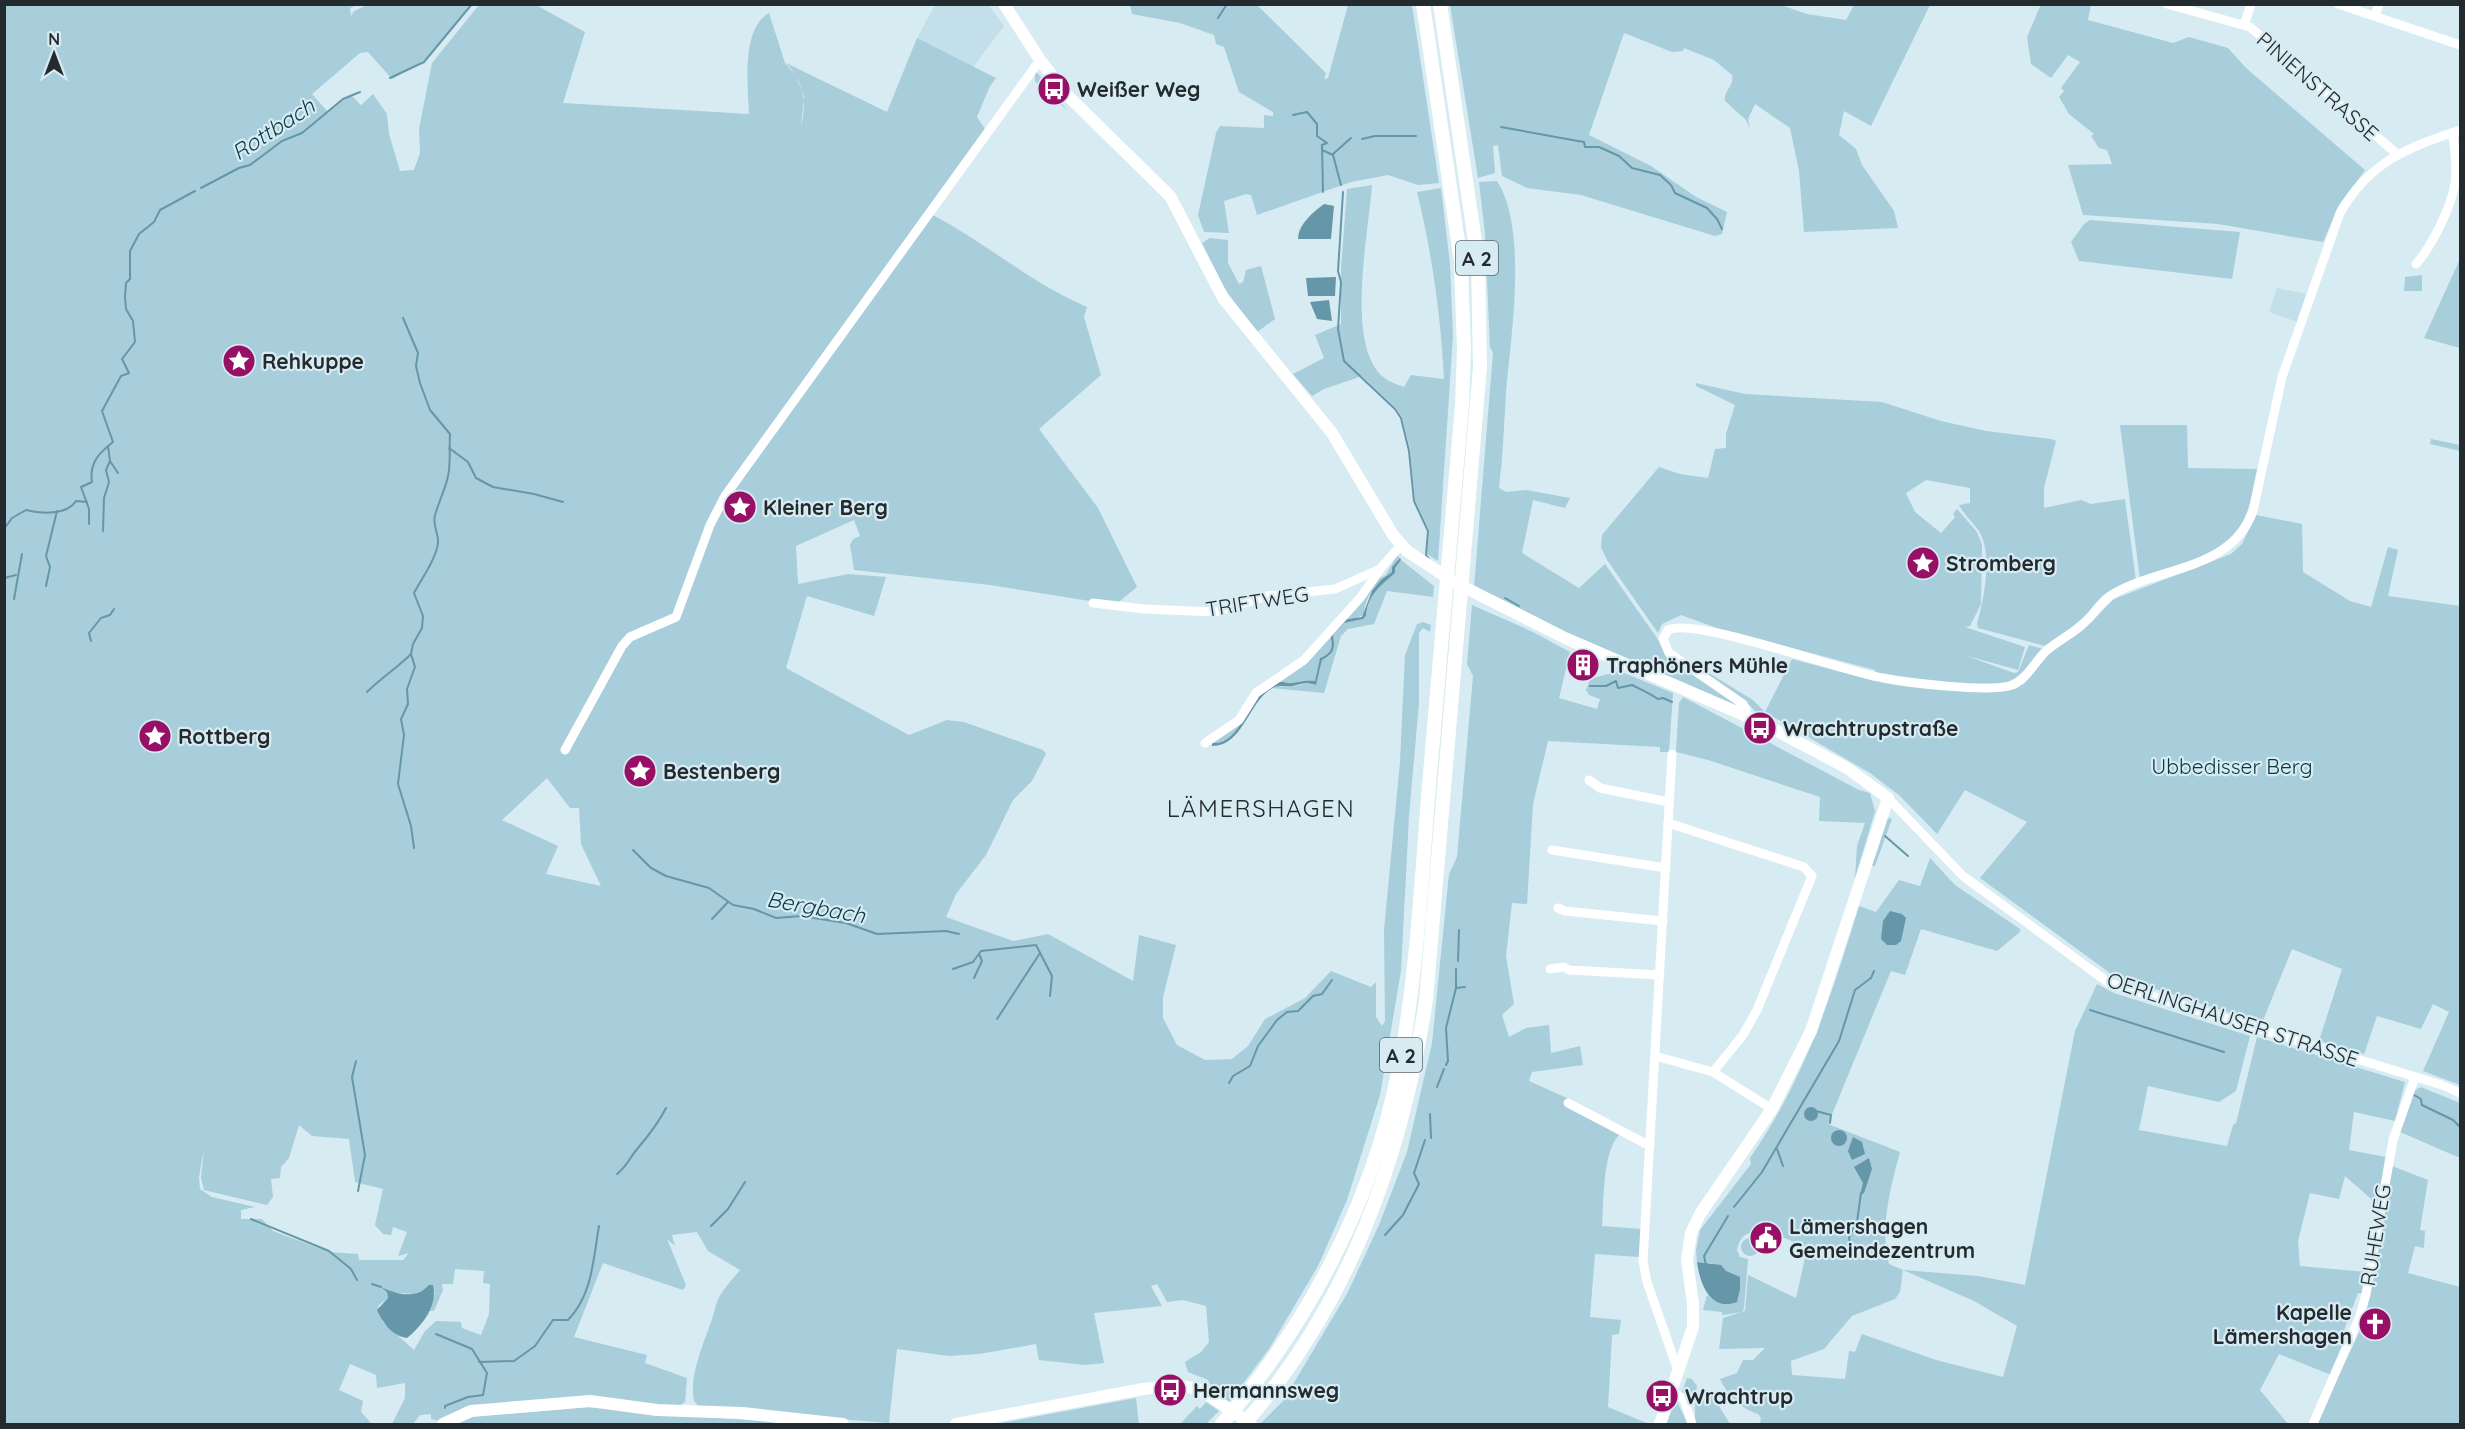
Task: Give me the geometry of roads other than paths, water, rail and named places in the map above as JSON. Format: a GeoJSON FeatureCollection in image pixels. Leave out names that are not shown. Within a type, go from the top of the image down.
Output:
{"type":"FeatureCollection","features":[{"type":"Feature","properties":{"kind":"highway","name":"A 2"},"geometry":{"type":"LineString","coordinates":[[1222,1425],[1272,1362],[1322,1282],[1361,1196],[1389,1114],[1408,1011],[1442,641],[1464,350],[1461,262],[1423,4]]}},
{"type":"Feature","properties":{"kind":"highway","name":"A 2"},"geometry":{"type":"LineString","coordinates":[[1244,1425],[1292,1361],[1340,1284],[1367,1226],[1403,1122],[1417,1061],[1426,1000],[1458,650],[1480,367],[1478,272],[1470,194],[1440,4]]}},
{"type":"Feature","properties":{"kind":"main road","name":"OERLINGHAUSER STRASSE"},"geometry":{"type":"LineString","coordinates":[[1004,4],[1040,60],[1072,101],[1170,196],[1223,298],[1332,433],[1401,545],[1421,562],[1454,582],[1565,638],[1744,714],[1846,768],[1888,798]]}},
{"type":"Feature","properties":{"kind":"main road"},"geometry":{"type":"LineString","coordinates":[[1660,1425],[1694,1321],[1687,1260],[1691,1233],[1700,1214],[1772,1109],[1817,1016],[1888,798]]}},
{"type":"Feature","properties":{"kind":"main road"},"geometry":{"type":"LineString","coordinates":[[956,1425],[1167,1386],[1194,1387],[1251,1425]]}},
{"type":"Feature","properties":{"kind":"main road"},"geometry":{"type":"LineString","coordinates":[[444,1425],[471,1411],[590,1401],[657,1410],[753,1414],[843,1425]]}},
{"type":"Feature","properties":{"kind":"street","name":"PINIENSTRASSE"},"geometry":{"type":"LineString","coordinates":[[2167,4],[2244,25],[2270,43],[2397,154]]}},
{"type":"Feature","properties":{"kind":"street"},"geometry":{"type":"LineString","coordinates":[[2244,25],[2251,4]]}},
{"type":"Feature","properties":{"kind":"street"},"geometry":{"type":"LineString","coordinates":[[2338,4],[2460,45]]}},
{"type":"Feature","properties":{"kind":"street"},"geometry":{"type":"LineString","coordinates":[[2374,16],[2379,4]]}},
{"type":"Feature","properties":{"kind":"street"},"geometry":{"type":"LineString","coordinates":[[566,750],[622,646],[630,637],[676,617],[710,525],[725,496],[1040,60]]}},
{"type":"Feature","properties":{"kind":"street"},"geometry":{"type":"LineString","coordinates":[[1744,714],[1746,709],[1743,704],[1669,653],[1663,639],[1668,630],[1686,626],[1764,645],[1880,678],[2010,686],[2021,681],[2044,654],[2085,622],[2110,597],[2213,555],[2235,541],[2245,529],[2253,511],[2282,377],[2336,221],[2361,184],[2397,154],[2457,131],[2454,189],[2426,252],[2416,264]]}},
{"type":"Feature","properties":{"kind":"street","name":"TRIFTWEG"},"geometry":{"type":"LineString","coordinates":[[1205,743],[1239,720],[1256,693],[1304,660],[1360,598],[1380,569],[1401,545]]}},
{"type":"Feature","properties":{"kind":"street","name":"TRIFTWEG"},"geometry":{"type":"LineString","coordinates":[[1094,603],[1144,609],[1216,612],[1267,596],[1335,589],[1380,569]]}},
{"type":"Feature","properties":{"kind":"street"},"geometry":{"type":"LineString","coordinates":[[1672,754],[1644,1271],[1676,1365],[1680,1369]]}},
{"type":"Feature","properties":{"kind":"street"},"geometry":{"type":"LineString","coordinates":[[1589,780],[1600,788],[1669,802]]}},
{"type":"Feature","properties":{"kind":"street","name":"OERLINGHAUSER STRASSE"},"geometry":{"type":"LineString","coordinates":[[1888,798],[1921,829],[1963,876],[2109,983],[2415,1077],[2460,1094]]}},
{"type":"Feature","properties":{"kind":"street"},"geometry":{"type":"LineString","coordinates":[[1668,823],[1804,867],[1812,876],[1757,1010],[1743,1035],[1713,1072]]}},
{"type":"Feature","properties":{"kind":"street"},"geometry":{"type":"LineString","coordinates":[[1552,850],[1665,868]]}},
{"type":"Feature","properties":{"kind":"street"},"geometry":{"type":"LineString","coordinates":[[1558,908],[1564,911],[1662,921]]}},
{"type":"Feature","properties":{"kind":"street"},"geometry":{"type":"LineString","coordinates":[[1550,969],[1564,965],[1569,970],[1659,975]]}},
{"type":"Feature","properties":{"kind":"street"},"geometry":{"type":"LineString","coordinates":[[1655,1056],[1713,1072],[1772,1109]]}},
{"type":"Feature","properties":{"kind":"street","name":"RUHEWEG"},"geometry":{"type":"LineString","coordinates":[[2313,1425],[2360,1316],[2366,1294],[2392,1140],[2415,1077]]}},
{"type":"Feature","properties":{"kind":"street"},"geometry":{"type":"LineString","coordinates":[[1568,1103],[1650,1146]]}},
{"type":"Feature","properties":{"kind":"street"},"geometry":{"type":"LineString","coordinates":[[1672,1392],[1684,1399],[1692,1425]]}},
{"type":"Feature","properties":{"kind":"waterway","name":"Rottbach"},"geometry":{"type":"LineString","coordinates":[[390,78],[424,62],[472,4]]}},
{"type":"Feature","properties":{"kind":"waterway"},"geometry":{"type":"LineString","coordinates":[[1218,18],[1227,4]]}},
{"type":"Feature","properties":{"kind":"waterway","name":"Rottbach"},"geometry":{"type":"LineString","coordinates":[[201,188],[239,168],[250,165],[282,141],[302,133],[343,99],[360,92]]}},
{"type":"Feature","properties":{"kind":"waterway"},"geometry":{"type":"LineString","coordinates":[[1293,115],[1307,112],[1317,124],[1317,136],[1327,143],[1322,145],[1322,150],[1333,155],[1341,185]]}},
{"type":"Feature","properties":{"kind":"waterway"},"geometry":{"type":"LineString","coordinates":[[1501,127],[1584,142],[1585,147],[1599,147],[1619,156],[1632,168],[1660,175],[1671,185],[1675,193],[1707,208],[1722,229]]}},
{"type":"Feature","properties":{"kind":"waterway"},"geometry":{"type":"LineString","coordinates":[[1362,139],[1375,136],[1416,136]]}},
{"type":"Feature","properties":{"kind":"waterway"},"geometry":{"type":"LineString","coordinates":[[1333,154],[1351,138]]}},
{"type":"Feature","properties":{"kind":"waterway"},"geometry":{"type":"LineString","coordinates":[[1322,145],[1323,192]]}},
{"type":"Feature","properties":{"kind":"waterway","name":"Rottbach"},"geometry":{"type":"LineString","coordinates":[[89,524],[89,509],[81,487],[92,482],[92,469],[96,459],[113,442],[102,411],[121,376],[129,373],[122,359],[135,342],[133,321],[126,309],[125,297],[126,283],[130,279],[130,251],[139,234],[154,222],[160,210],[195,191]]}},
{"type":"Feature","properties":{"kind":"waterway"},"geometry":{"type":"LineString","coordinates":[[1343,192],[1338,271],[1341,282],[1338,329],[1344,361],[1395,409],[1401,418],[1409,451],[1414,501],[1428,531],[1426,555],[1429,559]]}},
{"type":"Feature","properties":{"kind":"waterway"},"geometry":{"type":"LineString","coordinates":[[403,318],[418,353],[416,366],[430,410],[450,434],[448,476],[434,519],[438,539],[437,549],[414,593],[423,616],[422,628],[413,644],[411,654],[415,667],[407,689],[408,704],[401,719],[404,735],[398,784],[411,826],[414,848]]}},
{"type":"Feature","properties":{"kind":"waterway","name":"Rottbach"},"geometry":{"type":"LineString","coordinates":[[108,446],[110,461],[118,473]]}},
{"type":"Feature","properties":{"kind":"waterway"},"geometry":{"type":"LineString","coordinates":[[449,448],[468,462],[476,478],[493,487],[563,502]]}},
{"type":"Feature","properties":{"kind":"waterway","name":"Rottbach"},"geometry":{"type":"LineString","coordinates":[[103,531],[104,498],[109,482],[106,470],[110,461]]}},
{"type":"Feature","properties":{"kind":"waterway","name":"Rottbach"},"geometry":{"type":"LineString","coordinates":[[4,529],[12,518],[26,510],[54,512],[67,509],[76,501],[87,502]]}},
{"type":"Feature","properties":{"kind":"waterway","name":"Rottbach"},"geometry":{"type":"LineString","coordinates":[[46,586],[50,567],[46,556],[57,511]]}},
{"type":"Feature","properties":{"kind":"waterway","name":"Rottbach"},"geometry":{"type":"LineString","coordinates":[[14,599],[22,554]]}},
{"type":"Feature","properties":{"kind":"waterway","name":"Rottbach"},"geometry":{"type":"LineString","coordinates":[[4,578],[16,575]]}},
{"type":"Feature","properties":{"kind":"waterway"},"geometry":{"type":"LineString","coordinates":[[1505,598],[1519,606]]}},
{"type":"Feature","properties":{"kind":"waterway","name":"Rottbach"},"geometry":{"type":"LineString","coordinates":[[91,641],[89,633],[101,618],[110,615],[114,609]]}},
{"type":"Feature","properties":{"kind":"waterway"},"geometry":{"type":"LineString","coordinates":[[367,692],[411,654]]}},
{"type":"Feature","properties":{"kind":"waterway"},"geometry":{"type":"LineString","coordinates":[[1590,686],[1606,686],[1616,681],[1618,688],[1632,685],[1658,699],[1663,698],[1672,702]]}},
{"type":"Feature","properties":{"kind":"waterway"},"geometry":{"type":"LineString","coordinates":[[1885,836],[1908,856]]}},
{"type":"Feature","properties":{"kind":"waterway","name":"Bergbach"},"geometry":{"type":"LineString","coordinates":[[633,850],[651,868],[666,876],[709,888],[733,905],[754,909],[776,918],[801,916],[846,923],[877,934],[946,931],[959,934]]}},
{"type":"Feature","properties":{"kind":"waterway","name":"Bergbach"},"geometry":{"type":"LineString","coordinates":[[712,919],[728,902]]}},
{"type":"Feature","properties":{"kind":"waterway"},"geometry":{"type":"LineString","coordinates":[[1458,961],[1459,930]]}},
{"type":"Feature","properties":{"kind":"waterway","name":"Bergbach"},"geometry":{"type":"LineString","coordinates":[[953,969],[973,962],[981,951],[1036,945],[1052,976],[1050,996]]}},
{"type":"Feature","properties":{"kind":"waterway"},"geometry":{"type":"LineString","coordinates":[[997,1019],[1040,953]]}},
{"type":"Feature","properties":{"kind":"waterway"},"geometry":{"type":"LineString","coordinates":[[974,978],[982,961],[979,954]]}},
{"type":"Feature","properties":{"kind":"waterway"},"geometry":{"type":"LineString","coordinates":[[1446,1065],[1448,1061],[1446,1028],[1456,988],[1456,969]]}},
{"type":"Feature","properties":{"kind":"waterway"},"geometry":{"type":"LineString","coordinates":[[1734,1207],[1762,1172],[1839,1041],[1855,990],[1871,978],[1874,971]]}},
{"type":"Feature","properties":{"kind":"waterway"},"geometry":{"type":"LineString","coordinates":[[1229,1083],[1233,1076],[1250,1066],[1258,1046],[1277,1020],[1287,1012],[1298,1011],[1313,996],[1322,994],[1332,980]]}},
{"type":"Feature","properties":{"kind":"waterway"},"geometry":{"type":"LineString","coordinates":[[1456,988],[1465,987]]}},
{"type":"Feature","properties":{"kind":"waterway"},"geometry":{"type":"LineString","coordinates":[[2090,1010],[2224,1052]]}},
{"type":"Feature","properties":{"kind":"waterway"},"geometry":{"type":"LineString","coordinates":[[356,1061],[352,1077],[365,1155],[358,1191]]}},
{"type":"Feature","properties":{"kind":"waterway"},"geometry":{"type":"LineString","coordinates":[[1437,1087],[1444,1069]]}},
{"type":"Feature","properties":{"kind":"waterway"},"geometry":{"type":"LineString","coordinates":[[2414,1095],[2421,1099],[2422,1105],[2453,1120],[2460,1127]]}},
{"type":"Feature","properties":{"kind":"waterway"},"geometry":{"type":"LineString","coordinates":[[617,1174],[653,1129],[666,1108]]}},
{"type":"Feature","properties":{"kind":"waterway"},"geometry":{"type":"LineString","coordinates":[[1816,1111],[1831,1115],[1830,1123]]}},
{"type":"Feature","properties":{"kind":"waterway"},"geometry":{"type":"LineString","coordinates":[[1430,1114],[1431,1138]]}},
{"type":"Feature","properties":{"kind":"waterway"},"geometry":{"type":"LineString","coordinates":[[1385,1235],[1403,1215],[1419,1184],[1414,1173],[1425,1140]]}},
{"type":"Feature","properties":{"kind":"waterway"},"geometry":{"type":"LineString","coordinates":[[1777,1149],[1783,1166]]}},
{"type":"Feature","properties":{"kind":"waterway"},"geometry":{"type":"LineString","coordinates":[[711,1226],[728,1209],[745,1182]]}},
{"type":"Feature","properties":{"kind":"waterway"},"geometry":{"type":"LineString","coordinates":[[1852,1259],[1849,1237],[1857,1222],[1861,1193]]}},
{"type":"Feature","properties":{"kind":"waterway"},"geometry":{"type":"LineString","coordinates":[[1706,1265],[1704,1256],[1728,1216]]}},
{"type":"Feature","properties":{"kind":"waterway"},"geometry":{"type":"LineString","coordinates":[[251,1219],[329,1251],[351,1269],[357,1280]]}},
{"type":"Feature","properties":{"kind":"waterway"},"geometry":{"type":"LineString","coordinates":[[479,1362],[514,1361],[535,1346],[553,1320],[568,1320],[583,1299],[591,1276],[599,1226]]}},
{"type":"Feature","properties":{"kind":"waterway"},"geometry":{"type":"LineString","coordinates":[[372,1284],[381,1287]]}},
{"type":"Feature","properties":{"kind":"waterway"},"geometry":{"type":"LineString","coordinates":[[436,1334],[472,1349],[487,1373],[483,1395],[468,1397],[445,1406],[445,1408]]}},
{"type":"Feature","properties":{"kind":"place","name":"Weißer Weg"},"geometry":{"type":"Point","coordinates":[1054,89]}},
{"type":"Feature","properties":{"kind":"place","name":"Rehkuppe"},"geometry":{"type":"Point","coordinates":[239,361]}},
{"type":"Feature","properties":{"kind":"place","name":"Kleiner Berg"},"geometry":{"type":"Point","coordinates":[740,507]}},
{"type":"Feature","properties":{"kind":"place","name":"Stromberg"},"geometry":{"type":"Point","coordinates":[1923,563]}},
{"type":"Feature","properties":{"kind":"place","name":"Traphöners Mühle"},"geometry":{"type":"Point","coordinates":[1583,665]}},
{"type":"Feature","properties":{"kind":"place","name":"Wrachtrupstraße"},"geometry":{"type":"Point","coordinates":[1760,728]}},
{"type":"Feature","properties":{"kind":"place","name":"Rottberg"},"geometry":{"type":"Point","coordinates":[155,736]}},
{"type":"Feature","properties":{"kind":"place","name":"Bestenberg"},"geometry":{"type":"Point","coordinates":[640,771]}},
{"type":"Feature","properties":{"kind":"place","name":"Lämershagen Gemeindezentrum"},"geometry":{"type":"Point","coordinates":[1766,1238]}},
{"type":"Feature","properties":{"kind":"place","name":"Kapelle Lämershagen"},"geometry":{"type":"Point","coordinates":[2375,1324]}},
{"type":"Feature","properties":{"kind":"place","name":"Hermannsweg"},"geometry":{"type":"Point","coordinates":[1170,1390]}},
{"type":"Feature","properties":{"kind":"place","name":"Wrachtrup"},"geometry":{"type":"Point","coordinates":[1662,1396]}},
{"type":"Feature","properties":{"kind":"district","name":"LÄMERSHAGEN"},"geometry":{"type":"Point","coordinates":[1261,808]}},
{"type":"Feature","properties":{"kind":"park label","name":"Ubbedisser Berg"},"geometry":{"type":"Point","coordinates":[2232,766]}}]}
